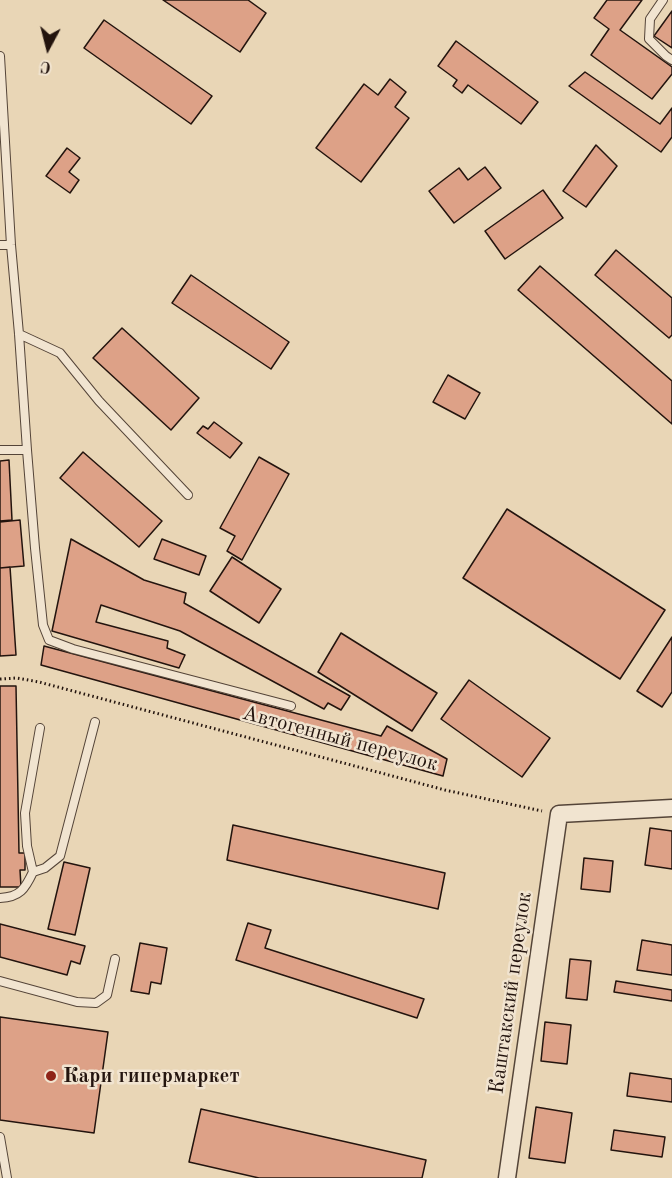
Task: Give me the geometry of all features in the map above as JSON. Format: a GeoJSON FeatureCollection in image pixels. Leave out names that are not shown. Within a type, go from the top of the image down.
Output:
{"type":"FeatureCollection","features":[{"type":"Feature","properties":{"kind":"street"},"geometry":{"type":"LineString","coordinates":[[559,814],[672,808]]}},
{"type":"Feature","properties":{"kind":"street","name":"Каштакский переулок"},"geometry":{"type":"LineString","coordinates":[[507,1178],[559,814]]}},
{"type":"Feature","properties":{"kind":"lane"},"geometry":{"type":"LineString","coordinates":[[663,0],[650,19],[649,39],[672,60]]}},
{"type":"Feature","properties":{"kind":"lane"},"geometry":{"type":"LineString","coordinates":[[0,56],[11,245],[35,548],[43,625],[49,640],[73,650],[291,706]]}},
{"type":"Feature","properties":{"kind":"lane"},"geometry":{"type":"LineString","coordinates":[[0,245],[11,245]]}},
{"type":"Feature","properties":{"kind":"lane"},"geometry":{"type":"LineString","coordinates":[[19,334],[60,352],[99,401],[188,495]]}},
{"type":"Feature","properties":{"kind":"lane"},"geometry":{"type":"LineString","coordinates":[[0,450],[27,450]]}},
{"type":"Feature","properties":{"kind":"lane"},"geometry":{"type":"LineString","coordinates":[[33,872],[45,868],[60,856],[95,722]]}},
{"type":"Feature","properties":{"kind":"lane"},"geometry":{"type":"LineString","coordinates":[[0,898],[12,898],[25,888],[33,872],[27,846],[25,813],[40,728]]}},
{"type":"Feature","properties":{"kind":"lane"},"geometry":{"type":"LineString","coordinates":[[0,981],[77,1002],[96,1003],[107,995],[115,959]]}},
{"type":"Feature","properties":{"kind":"lane"},"geometry":{"type":"LineString","coordinates":[[0,1137],[7,1178]]}},
{"type":"Feature","properties":{"kind":"path","name":"Автогенный переулок"},"geometry":{"type":"LineString","coordinates":[[0,679],[17,678],[39,682],[445,790],[559,814]]}},
{"type":"Feature","properties":{"kind":"building"},"geometry":{"type":"Polygon","coordinates":[[[163,0],[248,0],[266,13],[240,52],[163,0]]]}},
{"type":"Feature","properties":{"kind":"building"},"geometry":{"type":"Polygon","coordinates":[[[607,0],[642,0],[620,30],[672,67],[672,74],[652,99],[591,55],[609,29],[594,18],[607,0]]]}},
{"type":"Feature","properties":{"kind":"building"},"geometry":{"type":"Polygon","coordinates":[[[672,11],[672,48],[654,36],[672,11]]]}},
{"type":"Feature","properties":{"kind":"building"},"geometry":{"type":"Polygon","coordinates":[[[104,20],[212,96],[191,124],[84,48],[104,20]]]}},
{"type":"Feature","properties":{"kind":"building"},"geometry":{"type":"Polygon","coordinates":[[[456,41],[538,102],[521,124],[468,85],[462,93],[453,86],[457,80],[438,66],[456,41]]]}},
{"type":"Feature","properties":{"kind":"building"},"geometry":{"type":"Polygon","coordinates":[[[585,72],[660,124],[672,108],[672,137],[661,152],[569,86],[585,72]]]}},
{"type":"Feature","properties":{"kind":"building"},"geometry":{"type":"Polygon","coordinates":[[[390,79],[406,92],[395,107],[409,118],[361,182],[316,148],[364,84],[378,95],[390,79]]]}},
{"type":"Feature","properties":{"kind":"building"},"geometry":{"type":"Polygon","coordinates":[[[596,145],[617,166],[586,207],[563,191],[596,145]]]}},
{"type":"Feature","properties":{"kind":"building"},"geometry":{"type":"Polygon","coordinates":[[[67,148],[80,158],[69,172],[79,180],[70,193],[46,176],[67,148]]]}},
{"type":"Feature","properties":{"kind":"building"},"geometry":{"type":"Polygon","coordinates":[[[485,167],[501,188],[454,223],[429,191],[459,168],[468,180],[485,167]]]}},
{"type":"Feature","properties":{"kind":"building"},"geometry":{"type":"Polygon","coordinates":[[[543,190],[563,218],[505,259],[485,231],[543,190]]]}},
{"type":"Feature","properties":{"kind":"building"},"geometry":{"type":"Polygon","coordinates":[[[616,250],[672,298],[672,335],[669,338],[595,275],[616,250]]]}},
{"type":"Feature","properties":{"kind":"building"},"geometry":{"type":"Polygon","coordinates":[[[540,266],[672,381],[672,424],[518,290],[540,266]]]}},
{"type":"Feature","properties":{"kind":"building"},"geometry":{"type":"Polygon","coordinates":[[[191,275],[289,342],[271,369],[172,303],[191,275]]]}},
{"type":"Feature","properties":{"kind":"building"},"geometry":{"type":"Polygon","coordinates":[[[122,328],[199,398],[171,430],[93,358],[122,328]]]}},
{"type":"Feature","properties":{"kind":"building"},"geometry":{"type":"Polygon","coordinates":[[[448,375],[480,393],[465,419],[433,402],[448,375]]]}},
{"type":"Feature","properties":{"kind":"building"},"geometry":{"type":"Polygon","coordinates":[[[214,422],[242,443],[230,458],[197,433],[203,426],[208,429],[214,422]]]}},
{"type":"Feature","properties":{"kind":"building"},"geometry":{"type":"Polygon","coordinates":[[[83,452],[162,521],[139,547],[60,478],[83,452]]]}},
{"type":"Feature","properties":{"kind":"building"},"geometry":{"type":"Polygon","coordinates":[[[259,457],[289,474],[242,560],[227,551],[235,536],[220,528],[259,457]]]}},
{"type":"Feature","properties":{"kind":"building"},"geometry":{"type":"Polygon","coordinates":[[[9,460],[12,520],[0,521],[0,461],[9,460]]]}},
{"type":"Feature","properties":{"kind":"building"},"geometry":{"type":"Polygon","coordinates":[[[507,509],[665,610],[620,679],[463,578],[507,509]]]}},
{"type":"Feature","properties":{"kind":"building"},"geometry":{"type":"Polygon","coordinates":[[[20,520],[24,566],[0,568],[0,522],[20,520]]]}},
{"type":"Feature","properties":{"kind":"building"},"geometry":{"type":"Polygon","coordinates":[[[71,539],[144,580],[186,593],[184,603],[350,696],[341,710],[328,703],[324,709],[180,631],[101,605],[96,622],[168,641],[167,648],[185,655],[179,668],[52,631],[71,539]]]}},
{"type":"Feature","properties":{"kind":"building"},"geometry":{"type":"Polygon","coordinates":[[[162,539],[206,556],[199,575],[154,559],[162,539]]]}},
{"type":"Feature","properties":{"kind":"building"},"geometry":{"type":"Polygon","coordinates":[[[232,557],[281,589],[259,623],[210,591],[232,557]]]}},
{"type":"Feature","properties":{"kind":"building"},"geometry":{"type":"Polygon","coordinates":[[[10,567],[16,655],[0,656],[0,568],[10,567]]]}},
{"type":"Feature","properties":{"kind":"building"},"geometry":{"type":"Polygon","coordinates":[[[341,633],[437,693],[412,731],[318,672],[341,633]]]}},
{"type":"Feature","properties":{"kind":"building"},"geometry":{"type":"Polygon","coordinates":[[[672,637],[672,692],[662,707],[637,691],[672,637]]]}},
{"type":"Feature","properties":{"kind":"building"},"geometry":{"type":"Polygon","coordinates":[[[44,646],[381,736],[387,726],[447,759],[443,776],[41,665],[44,646]]]}},
{"type":"Feature","properties":{"kind":"building"},"geometry":{"type":"Polygon","coordinates":[[[469,680],[550,738],[522,777],[441,719],[469,680]]]}},
{"type":"Feature","properties":{"kind":"building"},"geometry":{"type":"Polygon","coordinates":[[[0,686],[16,686],[19,853],[25,853],[25,870],[20,870],[21,887],[0,887],[0,686]]]}},
{"type":"Feature","properties":{"kind":"building"},"geometry":{"type":"Polygon","coordinates":[[[233,825],[445,873],[438,909],[227,860],[233,825]]]}},
{"type":"Feature","properties":{"kind":"building"},"geometry":{"type":"Polygon","coordinates":[[[650,828],[672,831],[672,869],[645,865],[650,828]]]}},
{"type":"Feature","properties":{"kind":"building"},"geometry":{"type":"Polygon","coordinates":[[[584,858],[613,861],[610,892],[581,889],[584,858]]]}},
{"type":"Feature","properties":{"kind":"building"},"geometry":{"type":"Polygon","coordinates":[[[64,862],[90,868],[75,935],[48,929],[64,862]]]}},
{"type":"Feature","properties":{"kind":"building"},"geometry":{"type":"Polygon","coordinates":[[[248,923],[271,930],[265,948],[424,999],[417,1018],[236,960],[248,923]]]}},
{"type":"Feature","properties":{"kind":"building"},"geometry":{"type":"Polygon","coordinates":[[[0,924],[85,946],[80,964],[71,961],[67,975],[0,957],[0,924]]]}},
{"type":"Feature","properties":{"kind":"building"},"geometry":{"type":"Polygon","coordinates":[[[642,940],[672,945],[672,975],[637,970],[642,940]]]}},
{"type":"Feature","properties":{"kind":"building"},"geometry":{"type":"Polygon","coordinates":[[[140,943],[167,948],[161,984],[151,982],[149,994],[131,991],[140,943]]]}},
{"type":"Feature","properties":{"kind":"building"},"geometry":{"type":"Polygon","coordinates":[[[570,959],[591,961],[587,1000],[566,998],[570,959]]]}},
{"type":"Feature","properties":{"kind":"building"},"geometry":{"type":"Polygon","coordinates":[[[616,981],[672,990],[672,1001],[614,992],[616,981]]]}},
{"type":"Feature","properties":{"kind":"building","name":"Кари гипермаркет"},"geometry":{"type":"Polygon","coordinates":[[[0,1017],[108,1032],[94,1133],[0,1120],[0,1017]]]}},
{"type":"Feature","properties":{"kind":"building"},"geometry":{"type":"Polygon","coordinates":[[[545,1022],[571,1025],[567,1064],[541,1061],[545,1022]]]}},
{"type":"Feature","properties":{"kind":"building"},"geometry":{"type":"Polygon","coordinates":[[[630,1073],[672,1079],[672,1102],[627,1096],[630,1073]]]}},
{"type":"Feature","properties":{"kind":"building"},"geometry":{"type":"Polygon","coordinates":[[[536,1107],[572,1113],[565,1163],[529,1158],[536,1107]]]}},
{"type":"Feature","properties":{"kind":"building"},"geometry":{"type":"Polygon","coordinates":[[[201,1109],[426,1160],[422,1178],[259,1178],[189,1162],[201,1109]]]}},
{"type":"Feature","properties":{"kind":"building"},"geometry":{"type":"Polygon","coordinates":[[[614,1130],[665,1137],[662,1157],[611,1150],[614,1130]]]}},
{"type":"Feature","properties":{"kind":"place","name":"Кари гипермаркет"},"geometry":{"type":"Point","coordinates":[51,1076]}}]}
